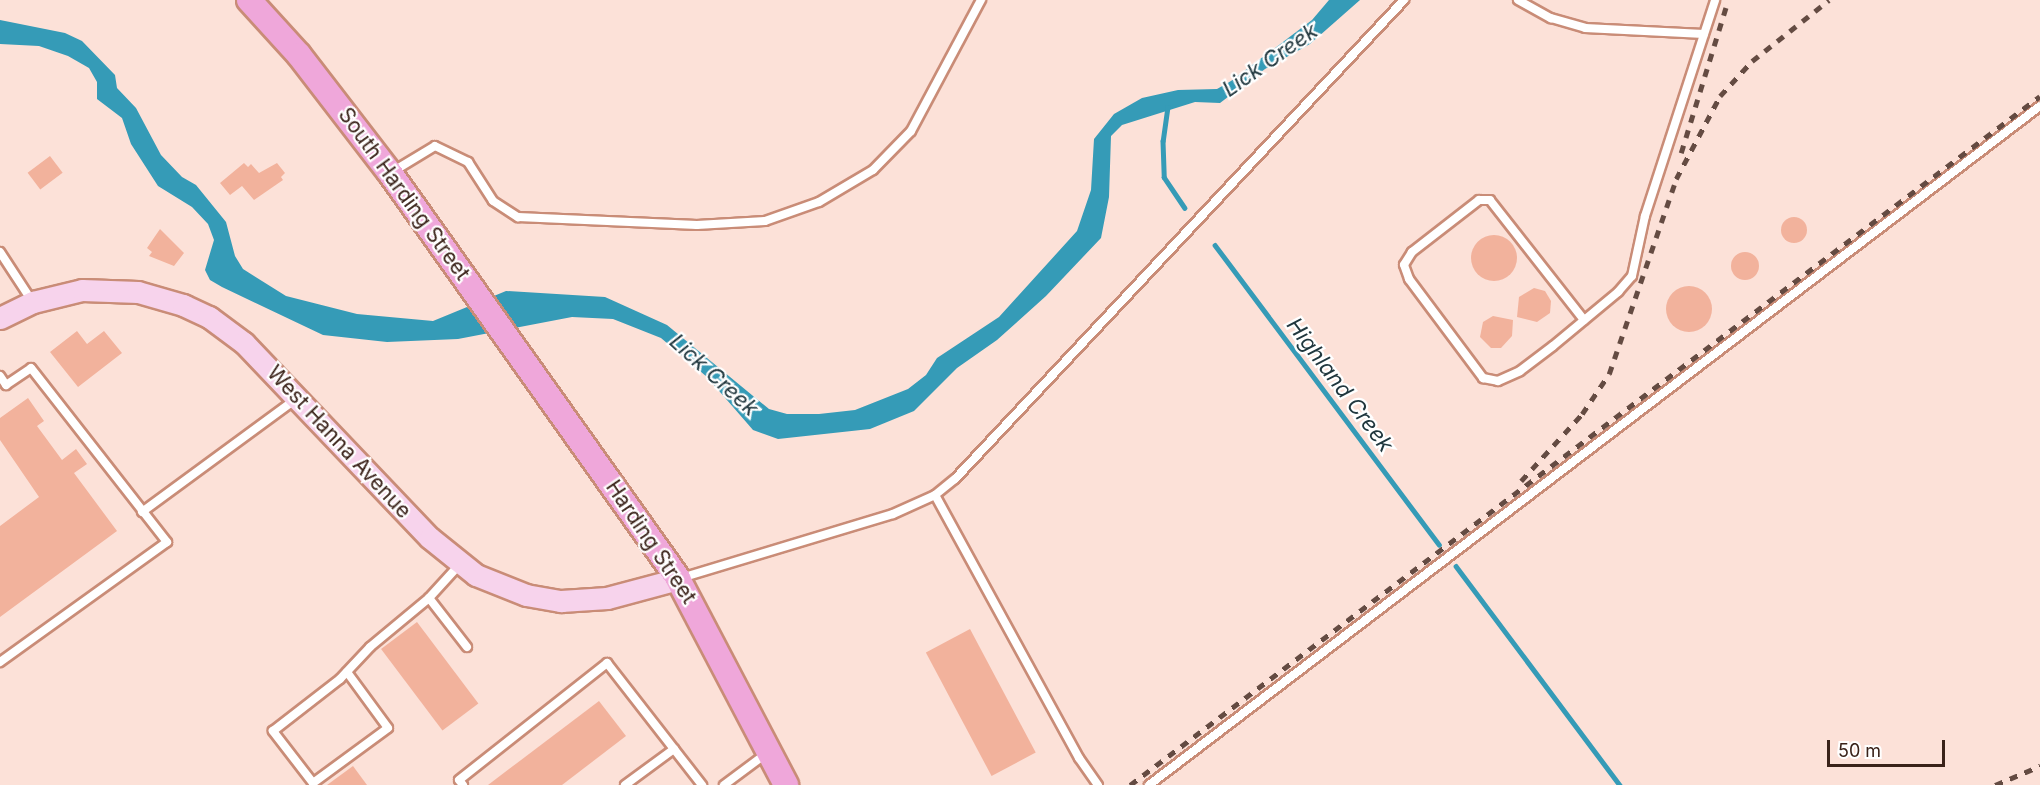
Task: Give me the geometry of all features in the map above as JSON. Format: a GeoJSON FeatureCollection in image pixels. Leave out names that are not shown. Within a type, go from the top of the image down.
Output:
{"type":"FeatureCollection","features":[{"type":"Feature","properties":{"kind":"main road","name":"South Harding Street"},"geometry":{"type":"LineString","coordinates":[[249,0],[316,76],[442,244],[550,396]]}},
{"type":"Feature","properties":{"kind":"main road","name":"West Hanna Avenue"},"geometry":{"type":"LineString","coordinates":[[0,318],[33,302],[82,290],[113,289],[147,294],[183,305],[233,333],[430,538],[460,564],[511,590],[561,601],[607,598],[678,579]]}},
{"type":"Feature","properties":{"kind":"main road","name":"Harding Street"},"geometry":{"type":"LineString","coordinates":[[550,396],[678,579],[768,752]]}},
{"type":"Feature","properties":{"kind":"main road"},"geometry":{"type":"LineString","coordinates":[[768,752],[786,785]]}},
{"type":"Feature","properties":{"kind":"lane"},"geometry":{"type":"LineString","coordinates":[[390,174],[435,146],[468,162],[493,201],[518,217],[697,225],[765,221],[819,202],[873,170],[911,131],[981,0]]}},
{"type":"Feature","properties":{"kind":"lane"},"geometry":{"type":"LineString","coordinates":[[678,579],[838,533],[935,495],[955,479],[1404,0]]}},
{"type":"Feature","properties":{"kind":"lane"},"geometry":{"type":"LineString","coordinates":[[1518,0],[1551,18],[1585,28],[1704,34]]}},
{"type":"Feature","properties":{"kind":"lane"},"geometry":{"type":"LineString","coordinates":[[1584,320],[1490,200],[1479,200],[1412,252],[1404,265],[1409,279],[1483,378],[1498,381],[1520,371],[1584,320],[1632,276],[1645,216],[1715,0]]}},
{"type":"Feature","properties":{"kind":"lane"},"geometry":{"type":"LineString","coordinates":[[1149,785],[2040,106]]}},
{"type":"Feature","properties":{"kind":"lane"},"geometry":{"type":"LineString","coordinates":[[0,252],[33,302]]}},
{"type":"Feature","properties":{"kind":"lane"},"geometry":{"type":"LineString","coordinates":[[0,376],[3,388],[31,368],[167,543],[0,662]]}},
{"type":"Feature","properties":{"kind":"lane"},"geometry":{"type":"LineString","coordinates":[[142,512],[297,398]]}},
{"type":"Feature","properties":{"kind":"lane"},"geometry":{"type":"LineString","coordinates":[[935,495],[1079,758],[1098,785]]}},
{"type":"Feature","properties":{"kind":"lane"},"geometry":{"type":"LineString","coordinates":[[347,672],[388,728],[313,783],[273,731],[347,672],[429,598],[460,564]]}},
{"type":"Feature","properties":{"kind":"lane"},"geometry":{"type":"LineString","coordinates":[[429,598],[467,647]]}},
{"type":"Feature","properties":{"kind":"lane"},"geometry":{"type":"LineString","coordinates":[[463,785],[459,780],[607,663],[702,785]]}},
{"type":"Feature","properties":{"kind":"lane"},"geometry":{"type":"LineString","coordinates":[[626,785],[674,748]]}},
{"type":"Feature","properties":{"kind":"lane"},"geometry":{"type":"LineString","coordinates":[[724,785],[768,752]]}},
{"type":"Feature","properties":{"kind":"water","name":"Lick Creek"},"geometry":{"type":"Polygon","coordinates":[[[1329,0],[1360,0],[1310,44],[1265,69],[1220,103],[1195,102],[1122,125],[1111,136],[1109,197],[1101,238],[1046,296],[997,340],[957,368],[914,411],[870,429],[778,439],[753,430],[707,377],[661,338],[613,319],[572,317],[458,339],[387,342],[323,335],[222,287],[210,280],[205,270],[214,240],[208,224],[192,207],[158,186],[131,144],[122,118],[97,99],[97,82],[89,68],[68,56],[39,46],[0,44],[0,20],[65,33],[82,41],[115,75],[117,88],[136,108],[161,155],[182,177],[196,185],[226,222],[235,256],[243,269],[286,296],[357,314],[433,321],[506,291],[605,297],[667,325],[769,409],[787,414],[819,414],[855,410],[908,389],[926,375],[937,358],[999,317],[1077,231],[1091,190],[1094,139],[1114,114],[1142,98],[1178,90],[1217,89],[1312,20],[1329,0]]]}},
{"type":"Feature","properties":{"kind":"building"},"geometry":{"type":"Polygon","coordinates":[[[50,156],[63,173],[40,190],[28,173],[50,156]]]}},
{"type":"Feature","properties":{"kind":"building"},"geometry":{"type":"Polygon","coordinates":[[[244,163],[248,167],[251,164],[259,173],[277,163],[285,173],[281,177],[283,180],[254,200],[242,186],[230,195],[220,183],[244,163]]]}},
{"type":"Feature","properties":{"kind":"building"},"geometry":{"type":"Polygon","coordinates":[[[1794,217],[1804,220],[1807,230],[1804,240],[1794,243],[1784,240],[1781,230],[1784,220],[1794,217]]]}},
{"type":"Feature","properties":{"kind":"building"},"geometry":{"type":"Polygon","coordinates":[[[160,229],[184,253],[174,266],[149,256],[152,252],[147,248],[160,229]]]}},
{"type":"Feature","properties":{"kind":"building"},"geometry":{"type":"Polygon","coordinates":[[[1494,235],[1510,242],[1517,258],[1510,274],[1494,281],[1478,274],[1471,258],[1478,242],[1494,235]]]}},
{"type":"Feature","properties":{"kind":"building"},"geometry":{"type":"Polygon","coordinates":[[[1745,252],[1755,256],[1759,266],[1755,276],[1745,280],[1735,276],[1731,266],[1735,256],[1745,252]]]}},
{"type":"Feature","properties":{"kind":"building"},"geometry":{"type":"Polygon","coordinates":[[[1689,286],[1705,293],[1712,309],[1705,325],[1689,332],[1673,325],[1666,309],[1673,293],[1689,286]]]}},
{"type":"Feature","properties":{"kind":"building"},"geometry":{"type":"Polygon","coordinates":[[[1534,288],[1545,291],[1551,301],[1550,313],[1537,322],[1517,317],[1519,297],[1534,288]]]}},
{"type":"Feature","properties":{"kind":"building"},"geometry":{"type":"Polygon","coordinates":[[[1493,316],[1513,320],[1512,336],[1501,348],[1491,348],[1480,337],[1483,322],[1493,316]]]}},
{"type":"Feature","properties":{"kind":"building"},"geometry":{"type":"Polygon","coordinates":[[[77,331],[87,344],[104,331],[122,353],[78,387],[50,352],[77,331]]]}},
{"type":"Feature","properties":{"kind":"building"},"geometry":{"type":"Polygon","coordinates":[[[28,398],[44,421],[37,426],[62,460],[76,449],[87,464],[74,473],[117,531],[0,617],[0,526],[39,497],[0,440],[0,418],[28,398]]]}},
{"type":"Feature","properties":{"kind":"building"},"geometry":{"type":"Polygon","coordinates":[[[417,622],[478,703],[442,731],[381,649],[417,622]]]}},
{"type":"Feature","properties":{"kind":"building"},"geometry":{"type":"Polygon","coordinates":[[[970,629],[1036,753],[992,776],[926,652],[970,629]]]}},
{"type":"Feature","properties":{"kind":"building"},"geometry":{"type":"Polygon","coordinates":[[[599,701],[626,736],[562,785],[488,785],[599,701]]]}},
{"type":"Feature","properties":{"kind":"building"},"geometry":{"type":"Polygon","coordinates":[[[353,766],[367,785],[327,785],[353,766]]]}},
{"type":"Feature","properties":{"kind":"waterway","name":"Highland Creek"},"geometry":{"type":"LineString","coordinates":[[1168,107],[1163,141],[1164,177],[1185,208]]}},
{"type":"Feature","properties":{"kind":"waterway","name":"Highland Creek"},"geometry":{"type":"LineString","coordinates":[[1215,245],[1439,544]]}},
{"type":"Feature","properties":{"kind":"waterway","name":"Highland Creek"},"geometry":{"type":"LineString","coordinates":[[1456,566],[1620,785]]}},
{"type":"Feature","properties":{"kind":"railway"},"geometry":{"type":"LineString","coordinates":[[1681,153],[1728,0]]}},
{"type":"Feature","properties":{"kind":"railway"},"geometry":{"type":"LineString","coordinates":[[1521,481],[1582,414],[1609,374],[1676,179],[1720,96],[1752,61],[1829,0]]}},
{"type":"Feature","properties":{"kind":"railway"},"geometry":{"type":"LineString","coordinates":[[1130,785],[2040,96]]}},
{"type":"Feature","properties":{"kind":"railway"},"geometry":{"type":"LineString","coordinates":[[1995,785],[2040,766]]}}]}
